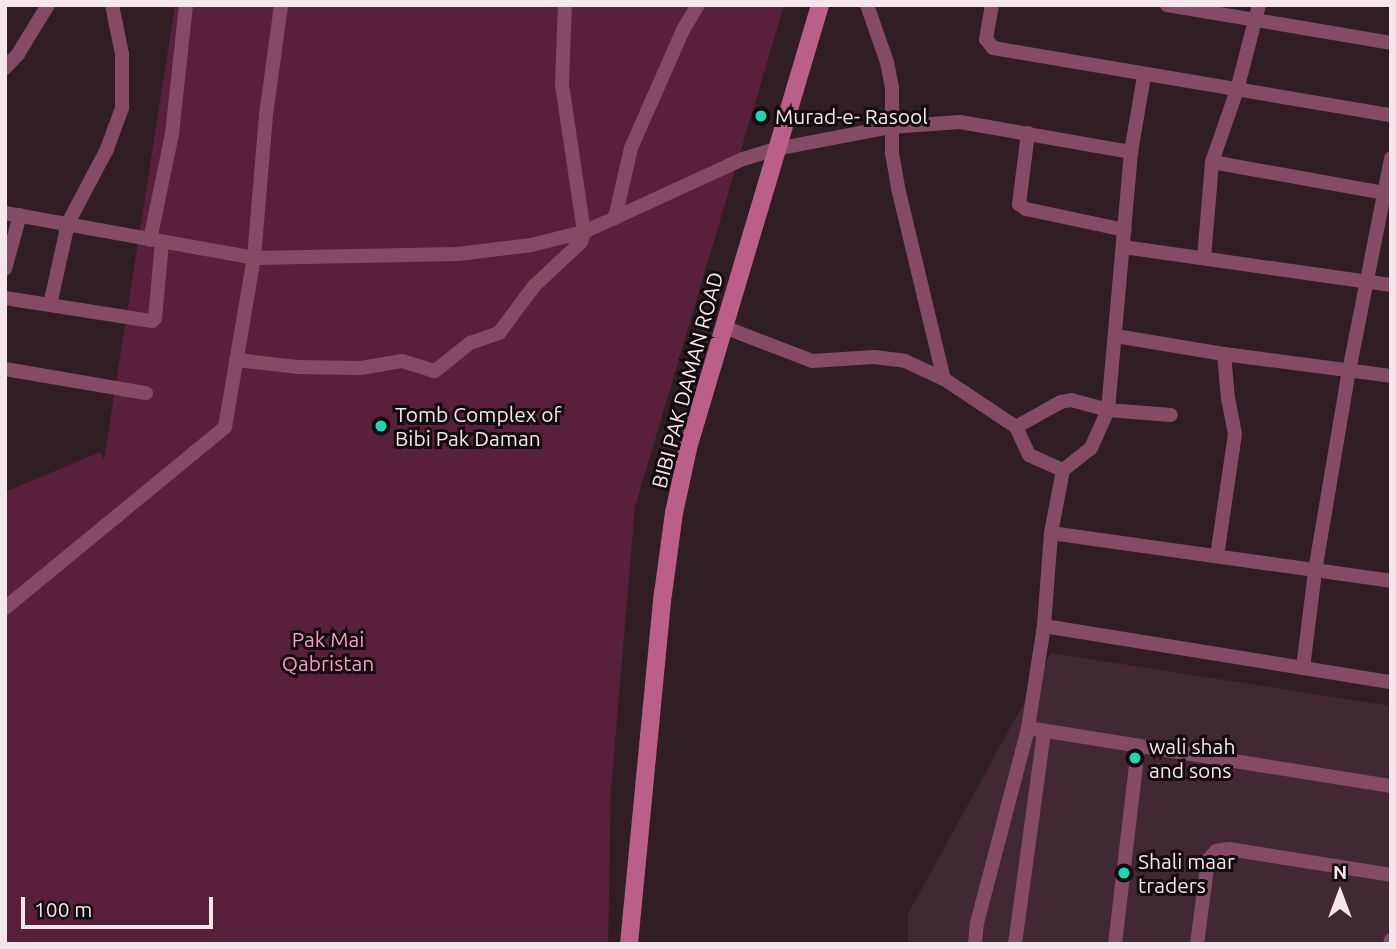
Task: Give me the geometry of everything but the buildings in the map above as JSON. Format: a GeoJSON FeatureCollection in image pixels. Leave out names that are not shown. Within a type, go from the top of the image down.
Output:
{"type":"FeatureCollection","features":[{"type":"Feature","properties":{"kind":"street"},"geometry":{"type":"LineString","coordinates":[[5,68],[48,5]]}},
{"type":"Feature","properties":{"kind":"street"},"geometry":{"type":"LineString","coordinates":[[50,305],[68,223],[107,149],[122,108],[122,54],[112,5]]}},
{"type":"Feature","properties":{"kind":"street"},"geometry":{"type":"LineString","coordinates":[[5,298],[154,320],[155,241],[172,134],[186,5]]}},
{"type":"Feature","properties":{"kind":"street"},"geometry":{"type":"LineString","coordinates":[[5,608],[225,427],[254,258],[266,116],[281,5]]}},
{"type":"Feature","properties":{"kind":"street"},"geometry":{"type":"LineString","coordinates":[[236,360],[297,367],[361,369],[402,361],[435,371],[470,343],[499,333],[534,286],[581,242],[584,232],[562,85],[565,5]]}},
{"type":"Feature","properties":{"kind":"street"},"geometry":{"type":"LineString","coordinates":[[615,219],[631,148],[672,52],[698,5]]}},
{"type":"Feature","properties":{"kind":"street","name":"BIBI PAK DAMAN ROAD"},"geometry":{"type":"LineString","coordinates":[[629,944],[663,594],[674,513],[688,448],[820,5]]}},
{"type":"Feature","properties":{"kind":"street"},"geometry":{"type":"LineString","coordinates":[[867,5],[887,62],[892,88],[890,127],[898,188],[944,379]]}},
{"type":"Feature","properties":{"kind":"street"},"geometry":{"type":"LineString","coordinates":[[992,5],[986,39],[993,48],[1144,76],[1391,115]]}},
{"type":"Feature","properties":{"kind":"street"},"geometry":{"type":"LineString","coordinates":[[1170,6],[1257,12],[1391,43]]}},
{"type":"Feature","properties":{"kind":"street"},"geometry":{"type":"LineString","coordinates":[[1203,258],[1212,162],[1237,90],[1257,12]]}},
{"type":"Feature","properties":{"kind":"street"},"geometry":{"type":"LineString","coordinates":[[975,944],[977,923],[1028,728],[1044,625],[1051,533],[1063,470],[1091,448],[1108,410],[1131,152],[1144,76]]}},
{"type":"Feature","properties":{"kind":"street"},"geometry":{"type":"LineString","coordinates":[[5,269],[13,214],[254,258],[458,254],[531,245],[584,232],[731,164],[776,149],[890,127],[943,121],[1131,152]]}},
{"type":"Feature","properties":{"kind":"street"},"geometry":{"type":"LineString","coordinates":[[1028,133],[1019,204],[1026,209],[1125,230]]}},
{"type":"Feature","properties":{"kind":"street"},"geometry":{"type":"LineString","coordinates":[[1303,668],[1315,571],[1349,372],[1391,158]]}},
{"type":"Feature","properties":{"kind":"street"},"geometry":{"type":"LineString","coordinates":[[1212,162],[1385,193]]}},
{"type":"Feature","properties":{"kind":"street"},"geometry":{"type":"LineString","coordinates":[[1123,247],[1391,285]]}},
{"type":"Feature","properties":{"kind":"street"},"geometry":{"type":"LineString","coordinates":[[724,327],[813,361],[874,357],[905,361],[944,379],[1016,427],[1029,455],[1063,470]]}},
{"type":"Feature","properties":{"kind":"street"},"geometry":{"type":"LineString","coordinates":[[1116,336],[1224,354],[1391,376]]}},
{"type":"Feature","properties":{"kind":"street"},"geometry":{"type":"LineString","coordinates":[[1217,556],[1235,434],[1228,400],[1224,354]]}},
{"type":"Feature","properties":{"kind":"street"},"geometry":{"type":"LineString","coordinates":[[5,369],[146,393]]}},
{"type":"Feature","properties":{"kind":"street"},"geometry":{"type":"LineString","coordinates":[[1016,427],[1061,402],[1071,400],[1108,410],[1171,415]]}},
{"type":"Feature","properties":{"kind":"street"},"geometry":{"type":"LineString","coordinates":[[1051,533],[1391,581]]}},
{"type":"Feature","properties":{"kind":"street"},"geometry":{"type":"LineString","coordinates":[[1044,625],[1391,682]]}},
{"type":"Feature","properties":{"kind":"street"},"geometry":{"type":"LineString","coordinates":[[1028,728],[1391,786]]}},
{"type":"Feature","properties":{"kind":"street"},"geometry":{"type":"LineString","coordinates":[[1015,944],[1044,731]]}},
{"type":"Feature","properties":{"kind":"street"},"geometry":{"type":"LineString","coordinates":[[1115,944],[1138,747]]}},
{"type":"Feature","properties":{"kind":"street"},"geometry":{"type":"LineString","coordinates":[[1197,944],[1208,860],[1216,851],[1229,849],[1391,875]]}},
{"type":"Feature","properties":{"kind":"shaded area"},"geometry":{"type":"Polygon","coordinates":[[[1051,653],[1391,706],[1391,944],[908,944],[908,914],[1051,653]]]}},
{"type":"Feature","properties":{"kind":"green space","name":"Pak Mai Qabristan"},"geometry":{"type":"Polygon","coordinates":[[[175,5],[784,5],[635,507],[611,789],[608,944],[5,944],[5,492],[100,452],[104,460],[175,5]]]}},
{"type":"Feature","properties":{"kind":"place","name":"Murad-e- Rasool"},"geometry":{"type":"Point","coordinates":[761,116]}},
{"type":"Feature","properties":{"kind":"place","name":"Tomb Complex of Bibi Pak Daman"},"geometry":{"type":"Point","coordinates":[381,426]}},
{"type":"Feature","properties":{"kind":"place","name":"wali shah and sons"},"geometry":{"type":"Point","coordinates":[1135,758]}},
{"type":"Feature","properties":{"kind":"place","name":"Shali maar traders"},"geometry":{"type":"Point","coordinates":[1124,873]}}]}
